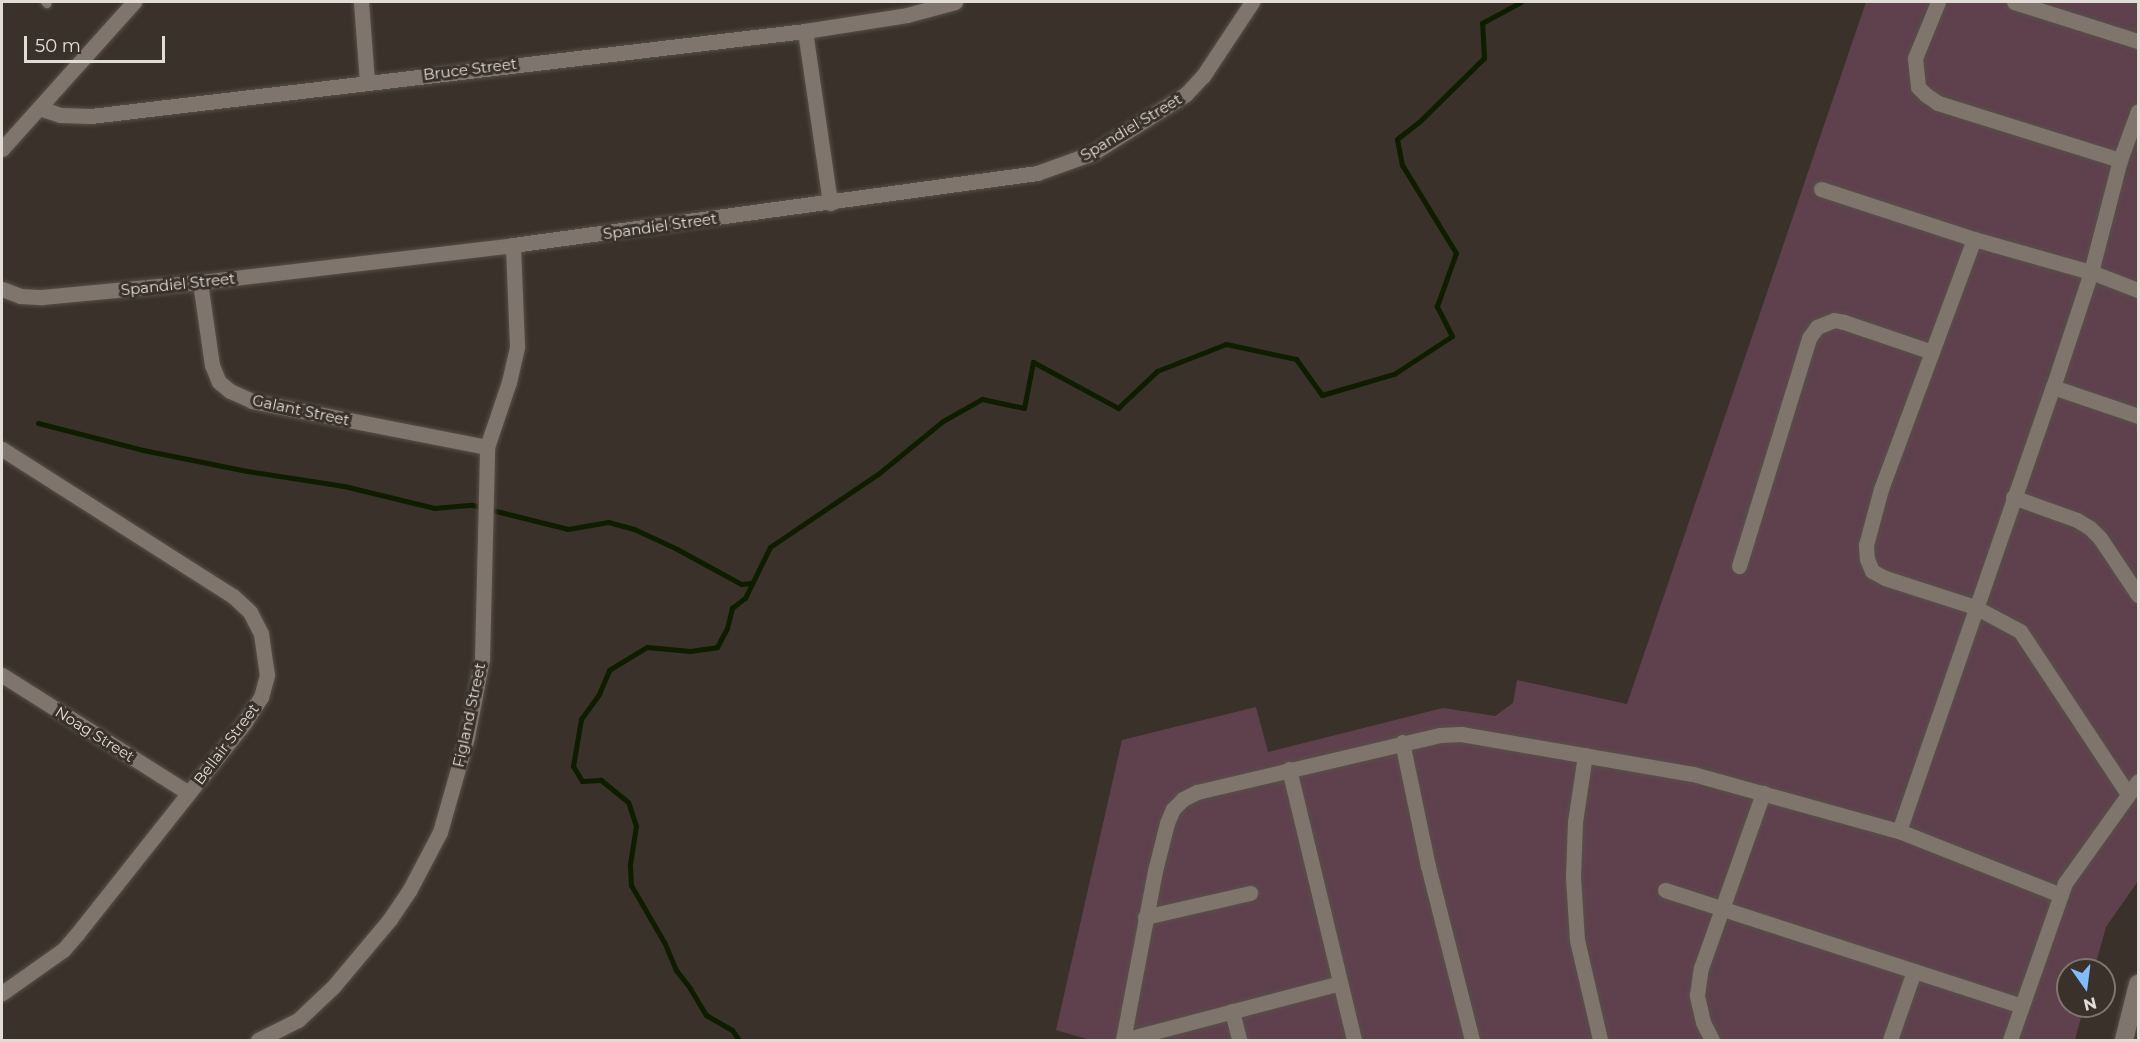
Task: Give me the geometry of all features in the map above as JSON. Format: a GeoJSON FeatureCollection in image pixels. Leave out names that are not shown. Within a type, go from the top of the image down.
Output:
{"type":"FeatureCollection","features":[{"type":"Feature","properties":{"kind":"street"},"geometry":{"type":"LineString","coordinates":[[362,2],[367,81]]}},
{"type":"Feature","properties":{"kind":"street","name":"Bruce Street"},"geometry":{"type":"LineString","coordinates":[[39,108],[60,115],[91,116],[805,30],[907,15],[955,2]]}},
{"type":"Feature","properties":{"kind":"street","name":"Spandiel Street"},"geometry":{"type":"LineString","coordinates":[[2,289],[21,296],[42,297],[200,282],[513,245],[1037,173],[1093,153],[1186,94],[1196,84],[1252,2]]}},
{"type":"Feature","properties":{"kind":"street"},"geometry":{"type":"LineString","coordinates":[[1938,2],[1915,58],[1918,87],[1926,95],[1938,103],[2120,160]]}},
{"type":"Feature","properties":{"kind":"street"},"geometry":{"type":"LineString","coordinates":[[2014,2],[2139,41]]}},
{"type":"Feature","properties":{"kind":"street"},"geometry":{"type":"LineString","coordinates":[[2,148],[129,3]]}},
{"type":"Feature","properties":{"kind":"street"},"geometry":{"type":"LineString","coordinates":[[805,30],[830,203]]}},
{"type":"Feature","properties":{"kind":"street"},"geometry":{"type":"LineString","coordinates":[[1899,831],[2013,497],[2054,387],[2091,272],[2120,160],[2139,111]]}},
{"type":"Feature","properties":{"kind":"street"},"geometry":{"type":"LineString","coordinates":[[1821,189],[1974,239],[2091,272],[2139,290]]}},
{"type":"Feature","properties":{"kind":"street"},"geometry":{"type":"LineString","coordinates":[[1974,239],[1881,489],[1866,545],[1867,559],[1872,571],[1885,578],[1975,607],[2020,630],[2128,794]]}},
{"type":"Feature","properties":{"kind":"street","name":"Figland Street"},"geometry":{"type":"LineString","coordinates":[[258,1041],[298,1020],[333,987],[396,910],[440,832],[467,737],[482,658],[488,447],[509,382],[517,346],[513,245]]}},
{"type":"Feature","properties":{"kind":"street","name":"Galant Street"},"geometry":{"type":"LineString","coordinates":[[200,282],[212,365],[219,382],[230,391],[252,400],[488,447]]}},
{"type":"Feature","properties":{"kind":"street"},"geometry":{"type":"LineString","coordinates":[[1739,566],[1809,338],[1817,327],[1834,320],[1844,322],[1932,352]]}},
{"type":"Feature","properties":{"kind":"street"},"geometry":{"type":"LineString","coordinates":[[2054,387],[2139,416]]}},
{"type":"Feature","properties":{"kind":"street","name":"Bellair Street"},"geometry":{"type":"LineString","coordinates":[[2,449],[212,580],[250,612],[261,634],[267,675],[261,697],[189,792],[63,950],[2,993]]}},
{"type":"Feature","properties":{"kind":"street"},"geometry":{"type":"LineString","coordinates":[[2013,497],[2077,520],[2090,528],[2100,538],[2139,595]]}},
{"type":"Feature","properties":{"kind":"street","name":"Noag Street"},"geometry":{"type":"LineString","coordinates":[[2,675],[189,792]]}},
{"type":"Feature","properties":{"kind":"street"},"geometry":{"type":"LineString","coordinates":[[1340,983],[1123,1040],[1145,917],[1167,823],[1173,809],[1183,799],[1197,792],[1402,742],[1461,734],[1693,774],[1899,831],[2061,895]]}},
{"type":"Feature","properties":{"kind":"street"},"geometry":{"type":"LineString","coordinates":[[1402,742],[1428,866],[1472,1041]]}},
{"type":"Feature","properties":{"kind":"street"},"geometry":{"type":"LineString","coordinates":[[1585,755],[1575,822],[1573,877],[1577,940],[1600,1041]]}},
{"type":"Feature","properties":{"kind":"street"},"geometry":{"type":"LineString","coordinates":[[1289,769],[1354,1041]]}},
{"type":"Feature","properties":{"kind":"street"},"geometry":{"type":"LineString","coordinates":[[2010,1041],[2065,883],[2139,781]]}},
{"type":"Feature","properties":{"kind":"street"},"geometry":{"type":"LineString","coordinates":[[1712,1041],[1703,1022],[1697,995],[1701,968],[1763,793]]}},
{"type":"Feature","properties":{"kind":"street"},"geometry":{"type":"LineString","coordinates":[[1665,890],[2021,1006]]}},
{"type":"Feature","properties":{"kind":"street"},"geometry":{"type":"LineString","coordinates":[[1145,917],[1250,892]]}},
{"type":"Feature","properties":{"kind":"street"},"geometry":{"type":"LineString","coordinates":[[1890,1041],[1914,971]]}},
{"type":"Feature","properties":{"kind":"street"},"geometry":{"type":"LineString","coordinates":[[2124,1041],[2139,984]]}},
{"type":"Feature","properties":{"kind":"street"},"geometry":{"type":"LineString","coordinates":[[1232,1011],[1239,1041]]}},
{"type":"Feature","properties":{"kind":"shaded area"},"geometry":{"type":"Polygon","coordinates":[[[1866,2],[2138,2],[2138,881],[2106,927],[2097,958],[2056,958],[2056,1018],[2081,1018],[2075,1040],[1090,1040],[1056,1030],[1122,740],[1256,707],[1268,752],[1443,708],[1495,716],[1513,703],[1517,680],[1627,704],[1866,2]]]}},
{"type":"Feature","properties":{"kind":"waterway"},"geometry":{"type":"LineString","coordinates":[[739,1040],[732,1030],[706,1015],[676,970],[664,942],[631,885],[630,864],[636,826],[628,802],[601,780],[582,781],[573,766],[581,719],[599,694],[609,670],[647,647],[690,651],[717,647],[727,628],[732,608],[745,598],[770,547],[878,474],[943,421],[982,399],[1024,408],[1033,362],[1118,408],[1157,371],[1226,344],[1296,359],[1322,395],[1394,374],[1452,336],[1437,306],[1456,253],[1402,165],[1397,139],[1419,122],[1484,58],[1482,23],[1521,2]]}},
{"type":"Feature","properties":{"kind":"waterway"},"geometry":{"type":"LineString","coordinates":[[38,423],[143,450],[247,471],[344,486],[434,508],[472,505],[568,529],[608,522],[634,529],[677,549],[741,584],[752,583]]}}]}
